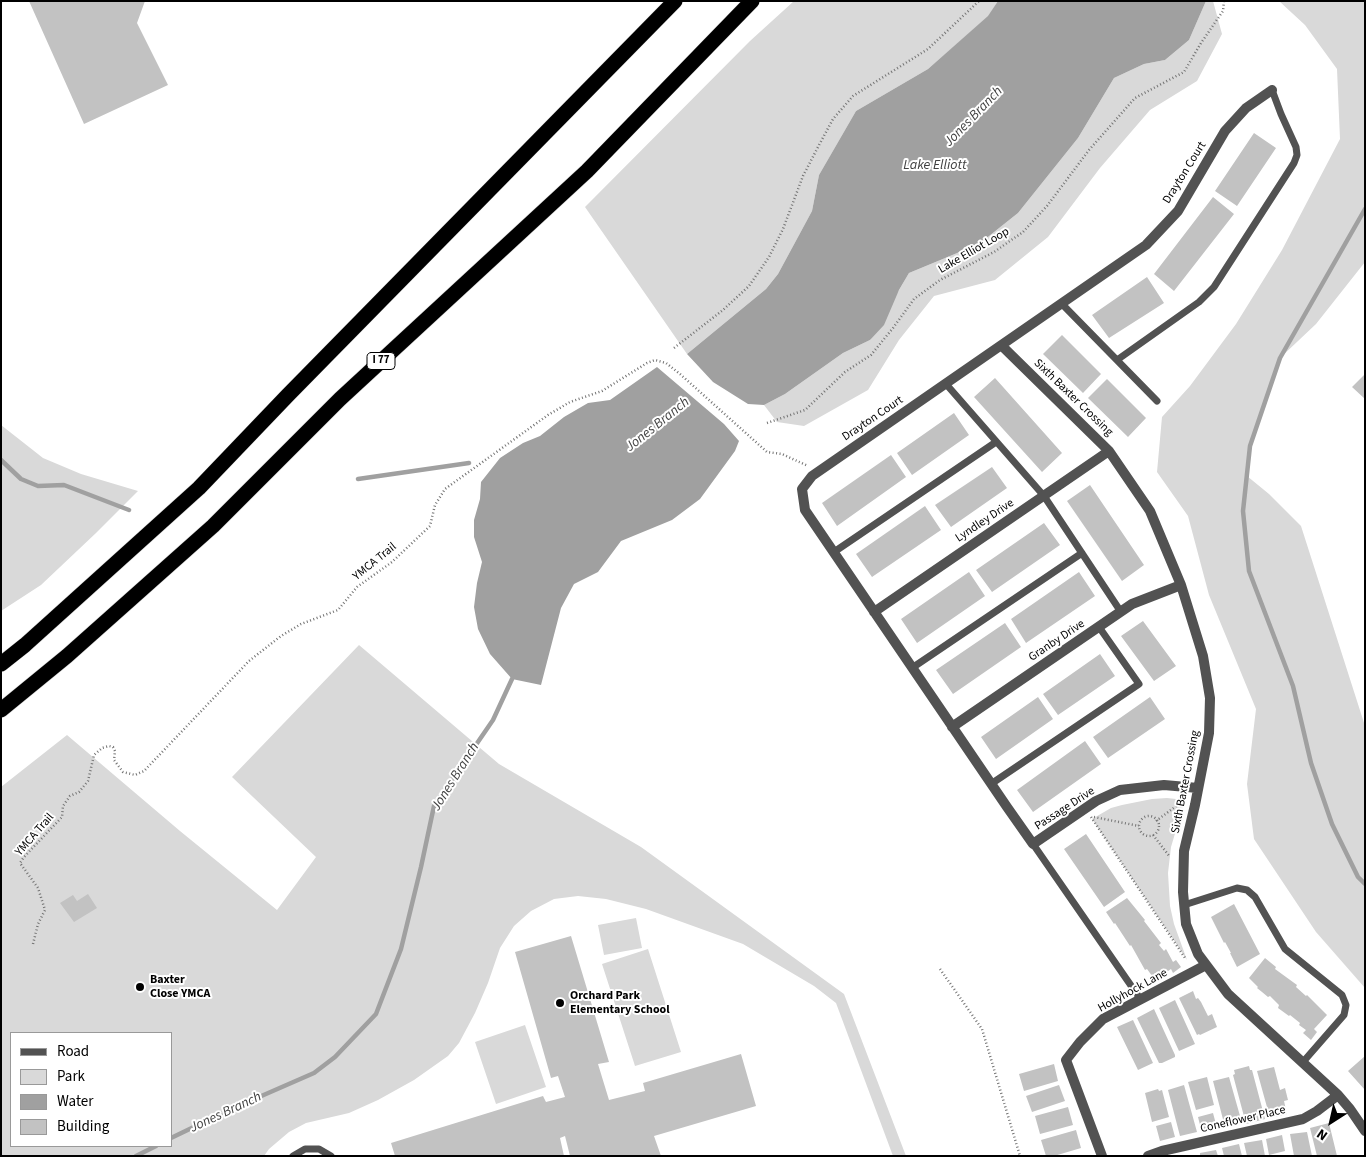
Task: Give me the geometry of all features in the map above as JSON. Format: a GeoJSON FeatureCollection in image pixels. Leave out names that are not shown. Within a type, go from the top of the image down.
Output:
{"type":"FeatureCollection","features":[{"type":"Feature","properties":{"kind":"highway"},"geometry":{"type":"LineString","coordinates":[[1,664],[25,646],[199,488],[675,1]]}},
{"type":"Feature","properties":{"kind":"highway","name":"I 77"},"geometry":{"type":"LineString","coordinates":[[1,710],[67,656],[213,526],[340,399],[587,171],[752,1]]}},
{"type":"Feature","properties":{"kind":"street","name":"Drayton Court"},"geometry":{"type":"LineString","coordinates":[[1033,844],[805,510],[802,489],[812,476],[1002,346],[1146,244],[1178,211],[1225,131],[1246,108],[1272,90]]}},
{"type":"Feature","properties":{"kind":"street","name":"Sixth Baxter Crossing"},"geometry":{"type":"LineString","coordinates":[[1002,346],[1109,451],[1150,511],[1181,585],[1203,656],[1210,698],[1209,733],[1184,851],[1183,892],[1186,924],[1198,954],[1228,994],[1338,1095],[1365,1131]]}},
{"type":"Feature","properties":{"kind":"street","name":"Lyndley Drive"},"geometry":{"type":"LineString","coordinates":[[874,612],[1109,451]]}},
{"type":"Feature","properties":{"kind":"street","name":"Granby Drive"},"geometry":{"type":"LineString","coordinates":[[952,727],[1132,604],[1181,585]]}},
{"type":"Feature","properties":{"kind":"street","name":"Passage Drive"},"geometry":{"type":"LineString","coordinates":[[1033,844],[1096,801],[1120,790],[1164,786],[1198,788]]}},
{"type":"Feature","properties":{"kind":"street","name":"Hollyhock Lane"},"geometry":{"type":"LineString","coordinates":[[1102,1156],[1066,1060],[1080,1042],[1103,1020],[1206,965]]}},
{"type":"Feature","properties":{"kind":"street","name":"Coneflower Place"},"geometry":{"type":"LineString","coordinates":[[1148,1156],[1162,1151],[1303,1120],[1338,1095]]}},
{"type":"Feature","properties":{"kind":"lane"},"geometry":{"type":"LineString","coordinates":[[1117,360],[1199,302],[1214,287],[1294,163],[1297,155],[1296,147],[1272,90]]}},
{"type":"Feature","properties":{"kind":"lane"},"geometry":{"type":"LineString","coordinates":[[1062,304],[1157,401]]}},
{"type":"Feature","properties":{"kind":"lane"},"geometry":{"type":"LineString","coordinates":[[946,384],[1044,496],[1121,612]]}},
{"type":"Feature","properties":{"kind":"lane"},"geometry":{"type":"LineString","coordinates":[[834,552],[996,442]]}},
{"type":"Feature","properties":{"kind":"lane"},"geometry":{"type":"LineString","coordinates":[[912,668],[1082,553]]}},
{"type":"Feature","properties":{"kind":"lane"},"geometry":{"type":"LineString","coordinates":[[991,784],[1139,684],[1099,627]]}},
{"type":"Feature","properties":{"kind":"lane"},"geometry":{"type":"LineString","coordinates":[[1033,844],[1141,1000]]}},
{"type":"Feature","properties":{"kind":"lane"},"geometry":{"type":"LineString","coordinates":[[1184,905],[1237,888],[1247,890],[1255,898],[1285,949],[1342,995],[1346,1005],[1344,1015],[1303,1062]]}},
{"type":"Feature","properties":{"kind":"lane"},"geometry":{"type":"LineString","coordinates":[[292,1156],[305,1149],[319,1150],[331,1156]]}},
{"type":"Feature","properties":{"kind":"path"},"geometry":{"type":"LineString","coordinates":[[674,348],[723,310],[749,286],[769,257],[783,229],[803,176],[818,147],[834,119],[854,96],[928,50],[979,1]]}},
{"type":"Feature","properties":{"kind":"path","name":"Lake Elliot Loop"},"geometry":{"type":"LineString","coordinates":[[767,423],[805,410],[845,372],[871,354],[914,299],[940,280],[994,252],[1024,232],[1058,192],[1089,150],[1135,98],[1184,72],[1223,11],[1224,1]]}},
{"type":"Feature","properties":{"kind":"path","name":"YMCA Trail"},"geometry":{"type":"LineString","coordinates":[[33,944],[44,910],[38,888],[20,863],[62,817],[63,806],[70,796],[80,792],[88,781],[94,755],[102,748],[113,747],[115,751],[114,760],[123,772],[135,775],[144,771],[249,661],[281,636],[301,624],[338,610],[357,587],[392,562],[430,526],[435,505],[445,489],[548,415],[570,402],[602,391],[655,360],[666,363],[680,374],[767,452],[782,454],[801,461],[818,472]]}},
{"type":"Feature","properties":{"kind":"path"},"geometry":{"type":"LineString","coordinates":[[1156,821],[1184,800]]}},
{"type":"Feature","properties":{"kind":"path"},"geometry":{"type":"LineString","coordinates":[[1088,814],[1187,960]]}},
{"type":"Feature","properties":{"kind":"path"},"geometry":{"type":"LineString","coordinates":[[1146,817],[1153,818],[1156,821],[1158,828],[1153,835],[1142,834],[1139,826],[1141,820],[1146,817]]}},
{"type":"Feature","properties":{"kind":"path"},"geometry":{"type":"LineString","coordinates":[[1094,818],[1139,826]]}},
{"type":"Feature","properties":{"kind":"path"},"geometry":{"type":"LineString","coordinates":[[1153,835],[1170,857]]}},
{"type":"Feature","properties":{"kind":"path"},"geometry":{"type":"LineString","coordinates":[[940,969],[982,1029],[1020,1156]]}},
{"type":"Feature","properties":{"kind":"green space"},"geometry":{"type":"Polygon","coordinates":[[[794,1],[998,1],[989,16],[928,69],[856,111],[819,175],[812,211],[778,274],[766,289],[687,354],[585,207],[750,41],[794,1]]]}},
{"type":"Feature","properties":{"kind":"green space"},"geometry":{"type":"Polygon","coordinates":[[[1206,1],[1213,1],[1222,34],[1197,81],[1150,110],[1100,168],[1048,237],[995,280],[934,296],[899,340],[868,390],[804,426],[777,422],[764,405],[785,394],[843,353],[870,340],[909,273],[979,244],[1018,213],[1078,138],[1114,78],[1144,64],[1165,60],[1189,40],[1206,1]]]}},
{"type":"Feature","properties":{"kind":"green space"},"geometry":{"type":"Polygon","coordinates":[[[1279,1],[1365,1],[1365,262],[1316,324],[1280,358],[1250,446],[1247,476],[1269,494],[1301,526],[1365,726],[1365,988],[1316,932],[1254,839],[1247,784],[1256,709],[1209,595],[1188,516],[1157,472],[1162,417],[1190,386],[1236,324],[1282,250],[1340,139],[1337,69],[1305,25],[1279,1]]]}},
{"type":"Feature","properties":{"kind":"green space"},"geometry":{"type":"Polygon","coordinates":[[[1,425],[43,458],[81,474],[138,491],[41,585],[1,611],[1,425]]]}},
{"type":"Feature","properties":{"kind":"green space"},"geometry":{"type":"Polygon","coordinates":[[[359,645],[499,764],[641,847],[844,994],[906,1156],[893,1156],[836,1003],[814,986],[743,944],[646,909],[606,899],[578,896],[554,899],[531,911],[514,926],[500,948],[475,1013],[459,1043],[448,1056],[414,1080],[378,1100],[349,1113],[306,1123],[289,1132],[269,1149],[264,1156],[1,1156],[1,787],[67,735],[277,910],[316,857],[232,777],[359,645]]]}},
{"type":"Feature","properties":{"kind":"green space"},"geometry":{"type":"Polygon","coordinates":[[[1152,799],[1185,800],[1171,847],[1168,873],[1170,906],[1174,924],[1187,960],[1092,819],[1111,808],[1152,799]]]}},
{"type":"Feature","properties":{"kind":"green space"},"geometry":{"type":"Polygon","coordinates":[[[636,918],[642,948],[604,955],[598,925],[636,918]]]}},
{"type":"Feature","properties":{"kind":"green space"},"geometry":{"type":"Polygon","coordinates":[[[648,949],[681,1052],[635,1066],[602,964],[648,949]]]}},
{"type":"Feature","properties":{"kind":"green space"},"geometry":{"type":"Polygon","coordinates":[[[525,1025],[546,1087],[496,1104],[475,1042],[525,1025]]]}},
{"type":"Feature","properties":{"kind":"water","name":"Lake Elliott"},"geometry":{"type":"Polygon","coordinates":[[[998,1],[1206,1],[1189,40],[1165,60],[1144,64],[1114,78],[1078,138],[1018,213],[979,244],[909,273],[899,290],[884,325],[870,340],[843,353],[785,394],[764,405],[748,404],[713,382],[687,354],[766,289],[778,274],[812,211],[819,175],[856,111],[928,69],[988,16],[998,1]]]}},
{"type":"Feature","properties":{"kind":"water"},"geometry":{"type":"Polygon","coordinates":[[[657,367],[724,424],[739,441],[735,451],[700,499],[672,520],[621,541],[598,572],[574,584],[561,608],[541,685],[512,679],[490,654],[478,629],[474,607],[482,562],[474,537],[474,520],[480,499],[481,482],[500,458],[523,443],[540,436],[564,417],[588,403],[610,400],[657,367]]]}},
{"type":"Feature","properties":{"kind":"building"},"geometry":{"type":"Polygon","coordinates":[[[29,1],[145,1],[137,23],[168,85],[84,124],[29,1]]]}},
{"type":"Feature","properties":{"kind":"building"},"geometry":{"type":"Polygon","coordinates":[[[1254,133],[1276,148],[1237,206],[1215,191],[1254,133]]]}},
{"type":"Feature","properties":{"kind":"building"},"geometry":{"type":"Polygon","coordinates":[[[1213,197],[1234,214],[1174,291],[1154,274],[1213,197]]]}},
{"type":"Feature","properties":{"kind":"building"},"geometry":{"type":"Polygon","coordinates":[[[1147,277],[1164,303],[1109,338],[1092,315],[1147,277]]]}},
{"type":"Feature","properties":{"kind":"building"},"geometry":{"type":"Polygon","coordinates":[[[1062,335],[1101,374],[1083,393],[1043,354],[1062,335]]]}},
{"type":"Feature","properties":{"kind":"building"},"geometry":{"type":"Polygon","coordinates":[[[1365,374],[1365,399],[1352,387],[1365,374]]]}},
{"type":"Feature","properties":{"kind":"building"},"geometry":{"type":"Polygon","coordinates":[[[995,378],[1062,453],[1042,472],[974,397],[995,378]]]}},
{"type":"Feature","properties":{"kind":"building"},"geometry":{"type":"Polygon","coordinates":[[[1107,379],[1146,418],[1128,437],[1088,398],[1107,379]]]}},
{"type":"Feature","properties":{"kind":"building"},"geometry":{"type":"Polygon","coordinates":[[[954,413],[969,435],[912,475],[897,453],[954,413]]]}},
{"type":"Feature","properties":{"kind":"building"},"geometry":{"type":"Polygon","coordinates":[[[891,455],[906,477],[837,526],[822,503],[891,455]]]}},
{"type":"Feature","properties":{"kind":"building"},"geometry":{"type":"Polygon","coordinates":[[[992,467],[1007,488],[951,527],[935,505],[992,467]]]}},
{"type":"Feature","properties":{"kind":"building"},"geometry":{"type":"Polygon","coordinates":[[[1090,485],[1144,565],[1122,581],[1067,501],[1090,485]]]}},
{"type":"Feature","properties":{"kind":"building"},"geometry":{"type":"Polygon","coordinates":[[[925,506],[941,530],[872,577],[856,554],[925,506]]]}},
{"type":"Feature","properties":{"kind":"building"},"geometry":{"type":"Polygon","coordinates":[[[1044,523],[1060,545],[992,592],[976,570],[1044,523]]]}},
{"type":"Feature","properties":{"kind":"building"},"geometry":{"type":"Polygon","coordinates":[[[969,572],[985,596],[917,643],[901,619],[969,572]]]}},
{"type":"Feature","properties":{"kind":"building"},"geometry":{"type":"Polygon","coordinates":[[[1079,572],[1095,596],[1026,643],[1011,619],[1079,572]]]}},
{"type":"Feature","properties":{"kind":"building"},"geometry":{"type":"Polygon","coordinates":[[[1143,621],[1176,666],[1154,681],[1121,636],[1143,621]]]}},
{"type":"Feature","properties":{"kind":"building"},"geometry":{"type":"Polygon","coordinates":[[[1005,623],[1021,647],[953,694],[936,670],[1005,623]]]}},
{"type":"Feature","properties":{"kind":"building"},"geometry":{"type":"Polygon","coordinates":[[[1100,654],[1115,676],[1058,715],[1043,694],[1100,654]]]}},
{"type":"Feature","properties":{"kind":"building"},"geometry":{"type":"Polygon","coordinates":[[[1038,697],[1053,719],[996,759],[981,737],[1038,697]]]}},
{"type":"Feature","properties":{"kind":"building"},"geometry":{"type":"Polygon","coordinates":[[[1150,697],[1165,719],[1108,758],[1093,737],[1150,697]]]}},
{"type":"Feature","properties":{"kind":"building"},"geometry":{"type":"Polygon","coordinates":[[[1085,741],[1101,764],[1033,812],[1017,790],[1085,741]]]}},
{"type":"Feature","properties":{"kind":"building"},"geometry":{"type":"Polygon","coordinates":[[[1086,834],[1125,892],[1104,907],[1064,849],[1086,834]]]}},
{"type":"Feature","properties":{"kind":"building"},"geometry":{"type":"Polygon","coordinates":[[[88,894],[97,908],[74,922],[60,903],[73,895],[77,901],[88,894]]]}},
{"type":"Feature","properties":{"kind":"building"},"geometry":{"type":"Polygon","coordinates":[[[1127,898],[1161,943],[1159,945],[1164,951],[1166,949],[1173,962],[1176,960],[1181,967],[1173,973],[1171,969],[1155,980],[1147,969],[1145,970],[1131,945],[1106,912],[1127,898]]]}},
{"type":"Feature","properties":{"kind":"building"},"geometry":{"type":"Polygon","coordinates":[[[1234,904],[1260,954],[1237,967],[1211,917],[1234,904]]]}},
{"type":"Feature","properties":{"kind":"building","name":"Orchard Park Elementary School"},"geometry":{"type":"Polygon","coordinates":[[[571,936],[609,1062],[598,1064],[609,1100],[645,1091],[643,1083],[741,1054],[756,1106],[654,1136],[661,1156],[570,1156],[565,1136],[560,1138],[564,1156],[395,1156],[391,1143],[543,1096],[546,1102],[565,1097],[558,1076],[551,1078],[515,952],[571,936]]]}},
{"type":"Feature","properties":{"kind":"building"},"geometry":{"type":"Polygon","coordinates":[[[1265,958],[1276,967],[1275,969],[1297,985],[1296,987],[1327,1015],[1314,1029],[1317,1032],[1311,1040],[1303,1033],[1306,1030],[1299,1025],[1300,1023],[1278,1008],[1279,1005],[1270,996],[1268,997],[1257,988],[1249,978],[1265,958]]]}},
{"type":"Feature","properties":{"kind":"building"},"geometry":{"type":"Polygon","coordinates":[[[1193,991],[1196,999],[1198,998],[1201,1002],[1208,1016],[1212,1014],[1217,1027],[1200,1035],[1197,1035],[1179,998],[1193,991]]]}},
{"type":"Feature","properties":{"kind":"building"},"geometry":{"type":"Polygon","coordinates":[[[1175,1000],[1195,1044],[1179,1051],[1159,1008],[1175,1000]]]}},
{"type":"Feature","properties":{"kind":"building"},"geometry":{"type":"Polygon","coordinates":[[[1154,1009],[1175,1055],[1175,1057],[1162,1063],[1159,1063],[1137,1018],[1154,1009]]]}},
{"type":"Feature","properties":{"kind":"building"},"geometry":{"type":"Polygon","coordinates":[[[1133,1020],[1153,1063],[1138,1070],[1117,1027],[1133,1020]]]}},
{"type":"Feature","properties":{"kind":"building"},"geometry":{"type":"Polygon","coordinates":[[[1365,1056],[1365,1090],[1348,1071],[1365,1056]]]}},
{"type":"Feature","properties":{"kind":"building"},"geometry":{"type":"Polygon","coordinates":[[[1054,1064],[1058,1081],[1024,1091],[1019,1074],[1054,1064]]]}},
{"type":"Feature","properties":{"kind":"building"},"geometry":{"type":"Polygon","coordinates":[[[1249,1066],[1250,1070],[1252,1070],[1265,1119],[1246,1124],[1233,1075],[1235,1074],[1234,1070],[1249,1066]]]}},
{"type":"Feature","properties":{"kind":"building"},"geometry":{"type":"Polygon","coordinates":[[[1274,1067],[1280,1090],[1285,1088],[1288,1100],[1284,1101],[1287,1114],[1270,1118],[1257,1071],[1274,1067]]]}},
{"type":"Feature","properties":{"kind":"building"},"geometry":{"type":"Polygon","coordinates":[[[1207,1077],[1214,1105],[1196,1110],[1188,1082],[1207,1077]]]}},
{"type":"Feature","properties":{"kind":"building"},"geometry":{"type":"Polygon","coordinates":[[[1229,1077],[1242,1123],[1225,1127],[1213,1081],[1229,1077]]]}},
{"type":"Feature","properties":{"kind":"building"},"geometry":{"type":"Polygon","coordinates":[[[1059,1085],[1065,1101],[1032,1112],[1026,1096],[1059,1085]]]}},
{"type":"Feature","properties":{"kind":"building"},"geometry":{"type":"Polygon","coordinates":[[[1184,1085],[1197,1132],[1180,1136],[1168,1090],[1184,1085]]]}},
{"type":"Feature","properties":{"kind":"building"},"geometry":{"type":"Polygon","coordinates":[[[1158,1089],[1159,1091],[1162,1090],[1169,1117],[1152,1122],[1145,1093],[1158,1089]]]}},
{"type":"Feature","properties":{"kind":"building"},"geometry":{"type":"Polygon","coordinates":[[[1068,1107],[1073,1125],[1040,1134],[1035,1116],[1068,1107]]]}},
{"type":"Feature","properties":{"kind":"building"},"geometry":{"type":"Polygon","coordinates":[[[1213,1113],[1217,1128],[1202,1133],[1198,1117],[1213,1113]]]}},
{"type":"Feature","properties":{"kind":"building"},"geometry":{"type":"Polygon","coordinates":[[[1171,1122],[1175,1137],[1160,1141],[1156,1126],[1171,1122]]]}},
{"type":"Feature","properties":{"kind":"building"},"geometry":{"type":"Polygon","coordinates":[[[1329,1123],[1337,1156],[1317,1156],[1310,1128],[1329,1123]]]}},
{"type":"Feature","properties":{"kind":"building"},"geometry":{"type":"Polygon","coordinates":[[[1076,1130],[1081,1148],[1054,1156],[1046,1156],[1041,1140],[1076,1130]]]}},
{"type":"Feature","properties":{"kind":"building"},"geometry":{"type":"Polygon","coordinates":[[[1307,1132],[1312,1156],[1294,1156],[1290,1134],[1307,1132]]]}},
{"type":"Feature","properties":{"kind":"building"},"geometry":{"type":"Polygon","coordinates":[[[1282,1135],[1285,1151],[1269,1155],[1266,1139],[1282,1135]]]}},
{"type":"Feature","properties":{"kind":"building"},"geometry":{"type":"Polygon","coordinates":[[[1262,1140],[1265,1156],[1247,1156],[1244,1143],[1262,1140]]]}},
{"type":"Feature","properties":{"kind":"building"},"geometry":{"type":"Polygon","coordinates":[[[1239,1144],[1242,1156],[1224,1156],[1222,1148],[1239,1144]]]}},
{"type":"Feature","properties":{"kind":"building"},"geometry":{"type":"Polygon","coordinates":[[[1216,1150],[1218,1156],[1200,1156],[1200,1153],[1216,1150]]]}},
{"type":"Feature","properties":{"kind":"waterway"},"geometry":{"type":"LineString","coordinates":[[1365,209],[1280,358],[1250,446],[1243,511],[1249,571],[1293,686],[1311,763],[1332,824],[1358,877],[1365,884]]}},
{"type":"Feature","properties":{"kind":"waterway"},"geometry":{"type":"LineString","coordinates":[[1,460],[21,479],[38,486],[64,485],[129,510]]}},
{"type":"Feature","properties":{"kind":"waterway"},"geometry":{"type":"LineString","coordinates":[[358,479],[469,463]]}},
{"type":"Feature","properties":{"kind":"waterway","name":"Jones Branch"},"geometry":{"type":"LineString","coordinates":[[172,1138],[314,1073],[335,1057],[376,1014],[401,949],[434,806],[493,720],[512,679]]}},
{"type":"Feature","properties":{"kind":"waterway","name":"Jones Branch"},"geometry":{"type":"LineString","coordinates":[[136,1156],[154,1147]]}},
{"type":"Feature","properties":{"kind":"place","name":"Baxter Close YMCA"},"geometry":{"type":"Point","coordinates":[140,987]}},
{"type":"Feature","properties":{"kind":"place","name":"Orchard Park Elementary School"},"geometry":{"type":"Point","coordinates":[560,1003]}}]}
